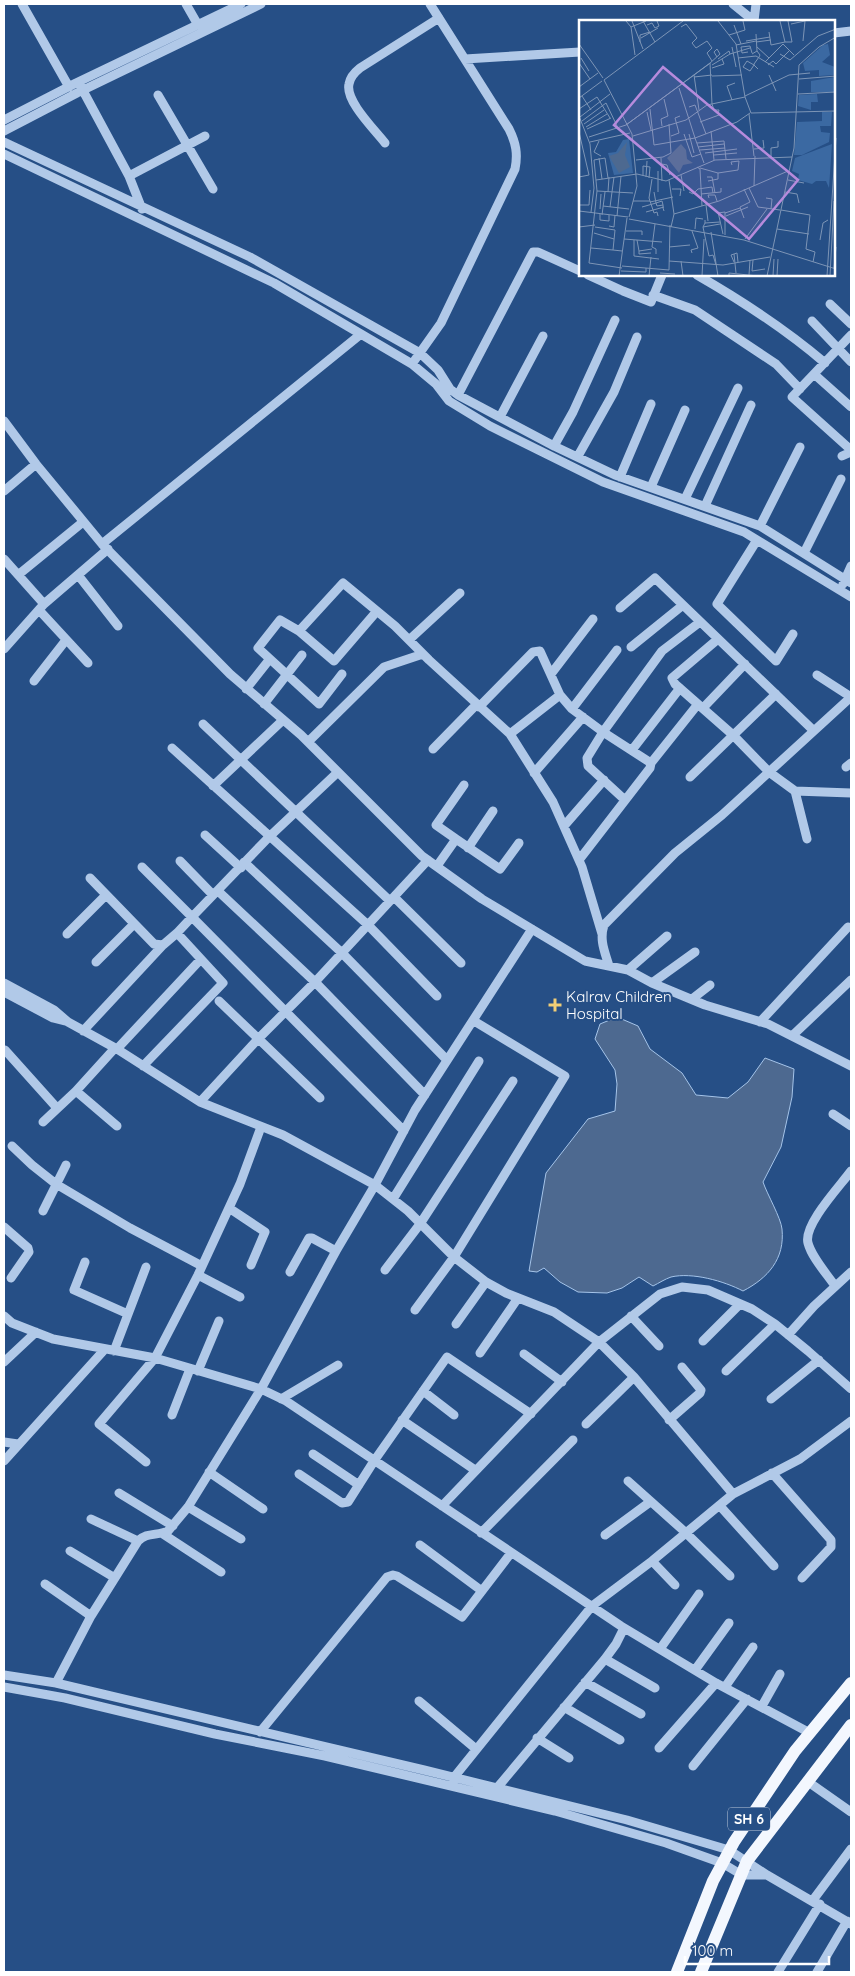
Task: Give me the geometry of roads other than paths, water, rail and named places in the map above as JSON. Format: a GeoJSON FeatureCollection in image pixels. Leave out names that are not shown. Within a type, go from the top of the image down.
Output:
{"type":"FeatureCollection","features":[{"type":"Feature","properties":{"kind":"main road","name":"SH 6"},"geometry":{"type":"LineString","coordinates":[[677,1972],[729,1850],[795,1752],[851,1683]]}},
{"type":"Feature","properties":{"kind":"main road"},"geometry":{"type":"LineString","coordinates":[[701,1972],[747,1861],[851,1725]]}},
{"type":"Feature","properties":{"kind":"street"},"geometry":{"type":"LineString","coordinates":[[22,4],[69,87]]}},
{"type":"Feature","properties":{"kind":"street"},"geometry":{"type":"LineString","coordinates":[[186,4],[198,25]]}},
{"type":"Feature","properties":{"kind":"street"},"geometry":{"type":"LineString","coordinates":[[4,131],[81,86],[241,4]]}},
{"type":"Feature","properties":{"kind":"street"},"geometry":{"type":"LineString","coordinates":[[4,120],[69,87],[81,86],[261,4]]}},
{"type":"Feature","properties":{"kind":"street"},"geometry":{"type":"LineString","coordinates":[[412,364],[441,323],[515,169],[517,159],[517,148],[509,129],[430,4]]}},
{"type":"Feature","properties":{"kind":"street"},"geometry":{"type":"LineString","coordinates":[[734,4],[753,20]]}},
{"type":"Feature","properties":{"kind":"street"},"geometry":{"type":"LineString","coordinates":[[754,20],[756,4]]}},
{"type":"Feature","properties":{"kind":"street"},"geometry":{"type":"LineString","coordinates":[[385,143],[353,103],[349,94],[349,84],[353,75],[360,68],[439,18]]}},
{"type":"Feature","properties":{"kind":"street"},"geometry":{"type":"LineString","coordinates":[[835,33],[851,32]]}},
{"type":"Feature","properties":{"kind":"street"},"geometry":{"type":"LineString","coordinates":[[465,59],[579,52]]}},
{"type":"Feature","properties":{"kind":"street"},"geometry":{"type":"LineString","coordinates":[[81,86],[129,176],[148,223]]}},
{"type":"Feature","properties":{"kind":"street"},"geometry":{"type":"LineString","coordinates":[[158,95],[213,188]]}},
{"type":"Feature","properties":{"kind":"street"},"geometry":{"type":"LineString","coordinates":[[129,176],[205,136]]}},
{"type":"Feature","properties":{"kind":"street"},"geometry":{"type":"LineString","coordinates":[[4,142],[258,262],[420,352],[438,370],[450,389],[458,395],[554,446],[620,477],[760,526],[848,581]]}},
{"type":"Feature","properties":{"kind":"street"},"geometry":{"type":"LineString","coordinates":[[4,154],[264,277],[412,364],[436,384],[449,401],[490,426],[603,482],[744,532],[851,597]]}},
{"type":"Feature","properties":{"kind":"street"},"geometry":{"type":"LineString","coordinates":[[458,395],[533,252],[538,252],[579,271]]}},
{"type":"Feature","properties":{"kind":"street"},"geometry":{"type":"LineString","coordinates":[[590,276],[651,302],[662,276]]}},
{"type":"Feature","properties":{"kind":"street"},"geometry":{"type":"LineString","coordinates":[[700,276],[772,321],[792,335],[824,363]]}},
{"type":"Feature","properties":{"kind":"street"},"geometry":{"type":"LineString","coordinates":[[654,295],[696,310],[776,364],[800,389]]}},
{"type":"Feature","properties":{"kind":"street"},"geometry":{"type":"LineString","coordinates":[[830,304],[851,324]]}},
{"type":"Feature","properties":{"kind":"street"},"geometry":{"type":"LineString","coordinates":[[554,446],[573,412],[615,320]]}},
{"type":"Feature","properties":{"kind":"street"},"geometry":{"type":"LineString","coordinates":[[812,321],[837,350],[851,362]]}},
{"type":"Feature","properties":{"kind":"street"},"geometry":{"type":"LineString","coordinates":[[4,649],[41,607],[78,575],[105,546],[361,334]]}},
{"type":"Feature","properties":{"kind":"street"},"geometry":{"type":"LineString","coordinates":[[842,456],[851,451],[792,397],[851,334]]}},
{"type":"Feature","properties":{"kind":"street"},"geometry":{"type":"LineString","coordinates":[[500,417],[543,336]]}},
{"type":"Feature","properties":{"kind":"street"},"geometry":{"type":"LineString","coordinates":[[578,456],[614,392],[637,337]]}},
{"type":"Feature","properties":{"kind":"street"},"geometry":{"type":"LineString","coordinates":[[814,374],[851,407]]}},
{"type":"Feature","properties":{"kind":"street"},"geometry":{"type":"LineString","coordinates":[[686,500],[738,388]]}},
{"type":"Feature","properties":{"kind":"street"},"geometry":{"type":"LineString","coordinates":[[620,477],[651,404]]}},
{"type":"Feature","properties":{"kind":"street"},"geometry":{"type":"LineString","coordinates":[[705,506],[751,405]]}},
{"type":"Feature","properties":{"kind":"street"},"geometry":{"type":"LineString","coordinates":[[651,488],[685,410]]}},
{"type":"Feature","properties":{"kind":"street"},"geometry":{"type":"LineString","coordinates":[[5,424],[105,546],[246,689],[308,742],[428,860],[482,898],[585,961],[628,970],[652,983],[692,999],[760,1022],[851,1066]]}},
{"type":"Feature","properties":{"kind":"street"},"geometry":{"type":"LineString","coordinates":[[760,526],[800,447]]}},
{"type":"Feature","properties":{"kind":"street"},"geometry":{"type":"LineString","coordinates":[[4,491],[36,464]]}},
{"type":"Feature","properties":{"kind":"street"},"geometry":{"type":"LineString","coordinates":[[804,553],[841,479]]}},
{"type":"Feature","properties":{"kind":"street"},"geometry":{"type":"LineString","coordinates":[[18,575],[84,522]]}},
{"type":"Feature","properties":{"kind":"street"},"geometry":{"type":"LineString","coordinates":[[757,540],[717,604],[776,660],[793,634]]}},
{"type":"Feature","properties":{"kind":"street"},"geometry":{"type":"LineString","coordinates":[[4,559],[66,640],[88,663]]}},
{"type":"Feature","properties":{"kind":"street"},"geometry":{"type":"LineString","coordinates":[[840,590],[848,581],[851,566]]}},
{"type":"Feature","properties":{"kind":"street"},"geometry":{"type":"LineString","coordinates":[[78,575],[118,626]]}},
{"type":"Feature","properties":{"kind":"street"},"geometry":{"type":"LineString","coordinates":[[620,608],[655,578],[814,731]]}},
{"type":"Feature","properties":{"kind":"street"},"geometry":{"type":"LineString","coordinates":[[299,631],[343,583],[377,611],[510,734],[553,802],[578,860],[602,934]]}},
{"type":"Feature","properties":{"kind":"street"},"geometry":{"type":"LineString","coordinates":[[409,640],[460,593]]}},
{"type":"Feature","properties":{"kind":"street"},"geometry":{"type":"LineString","coordinates":[[631,647],[683,605]]}},
{"type":"Feature","properties":{"kind":"street"},"geometry":{"type":"LineString","coordinates":[[342,674],[319,704],[258,648],[280,620],[299,631],[334,661],[377,611]]}},
{"type":"Feature","properties":{"kind":"street"},"geometry":{"type":"LineString","coordinates":[[551,674],[593,619]]}},
{"type":"Feature","properties":{"kind":"street"},"geometry":{"type":"LineString","coordinates":[[625,800],[587,762],[587,758],[603,732],[662,651],[700,622]]}},
{"type":"Feature","properties":{"kind":"street"},"geometry":{"type":"LineString","coordinates":[[718,639],[672,678],[675,684],[733,735],[769,772],[795,791],[851,794]]}},
{"type":"Feature","properties":{"kind":"street"},"geometry":{"type":"LineString","coordinates":[[34,682],[66,640]]}},
{"type":"Feature","properties":{"kind":"street"},"geometry":{"type":"LineString","coordinates":[[572,709],[617,650]]}},
{"type":"Feature","properties":{"kind":"street"},"geometry":{"type":"LineString","coordinates":[[433,748],[534,652],[540,651],[560,695],[572,709],[650,763]]}},
{"type":"Feature","properties":{"kind":"street"},"geometry":{"type":"LineString","coordinates":[[308,742],[384,667],[423,654]]}},
{"type":"Feature","properties":{"kind":"street"},"geometry":{"type":"LineString","coordinates":[[264,704],[302,655]]}},
{"type":"Feature","properties":{"kind":"street"},"geometry":{"type":"LineString","coordinates":[[246,689],[270,660]]}},
{"type":"Feature","properties":{"kind":"street"},"geometry":{"type":"LineString","coordinates":[[578,860],[650,768],[650,763],[701,706],[745,664]]}},
{"type":"Feature","properties":{"kind":"street"},"geometry":{"type":"LineString","coordinates":[[609,966],[602,944],[604,925],[675,853],[769,772],[851,697],[817,675]]}},
{"type":"Feature","properties":{"kind":"street"},"geometry":{"type":"LineString","coordinates":[[632,750],[680,688]]}},
{"type":"Feature","properties":{"kind":"street"},"geometry":{"type":"LineString","coordinates":[[690,777],[776,694]]}},
{"type":"Feature","properties":{"kind":"street"},"geometry":{"type":"LineString","coordinates":[[510,734],[560,695]]}},
{"type":"Feature","properties":{"kind":"street"},"geometry":{"type":"LineString","coordinates":[[534,773],[583,717]]}},
{"type":"Feature","properties":{"kind":"street"},"geometry":{"type":"LineString","coordinates":[[213,786],[283,720]]}},
{"type":"Feature","properties":{"kind":"street"},"geometry":{"type":"LineString","coordinates":[[203,724],[461,963]]}},
{"type":"Feature","properties":{"kind":"street"},"geometry":{"type":"LineString","coordinates":[[172,748],[368,925],[438,996]]}},
{"type":"Feature","properties":{"kind":"street"},"geometry":{"type":"LineString","coordinates":[[83,1030],[162,945],[177,933],[296,811],[338,772]]}},
{"type":"Feature","properties":{"kind":"street"},"geometry":{"type":"LineString","coordinates":[[564,826],[604,780]]}},
{"type":"Feature","properties":{"kind":"street"},"geometry":{"type":"LineString","coordinates":[[464,785],[436,825],[500,869],[519,842]]}},
{"type":"Feature","properties":{"kind":"street"},"geometry":{"type":"LineString","coordinates":[[795,791],[807,838]]}},
{"type":"Feature","properties":{"kind":"street"},"geometry":{"type":"LineString","coordinates":[[468,848],[494,811]]}},
{"type":"Feature","properties":{"kind":"street"},"geometry":{"type":"LineString","coordinates":[[206,835],[342,953],[447,1060]]}},
{"type":"Feature","properties":{"kind":"street"},"geometry":{"type":"LineString","coordinates":[[437,866],[456,839]]}},
{"type":"Feature","properties":{"kind":"street"},"geometry":{"type":"LineString","coordinates":[[200,1102],[428,860]]}},
{"type":"Feature","properties":{"kind":"street"},"geometry":{"type":"LineString","coordinates":[[180,861],[315,982],[425,1095]]}},
{"type":"Feature","properties":{"kind":"street"},"geometry":{"type":"LineString","coordinates":[[142,867],[404,1131]]}},
{"type":"Feature","properties":{"kind":"street"},"geometry":{"type":"LineString","coordinates":[[90,878],[154,944],[162,945]]}},
{"type":"Feature","properties":{"kind":"street"},"geometry":{"type":"LineString","coordinates":[[67,934],[106,895]]}},
{"type":"Feature","properties":{"kind":"street"},"geometry":{"type":"LineString","coordinates":[[96,962],[134,924]]}},
{"type":"Feature","properties":{"kind":"street"},"geometry":{"type":"LineString","coordinates":[[760,1022],[848,928]]}},
{"type":"Feature","properties":{"kind":"street"},"geometry":{"type":"LineString","coordinates":[[56,1683],[91,1616],[138,1541],[143,1536],[163,1534],[173,1526],[188,1507],[262,1389],[336,1251],[376,1185],[425,1095],[532,929]]}},
{"type":"Feature","properties":{"kind":"street"},"geometry":{"type":"LineString","coordinates":[[143,1066],[223,983],[177,933]]}},
{"type":"Feature","properties":{"kind":"street"},"geometry":{"type":"LineString","coordinates":[[628,970],[667,936]]}},
{"type":"Feature","properties":{"kind":"street"},"geometry":{"type":"LineString","coordinates":[[652,983],[696,952]]}},
{"type":"Feature","properties":{"kind":"street"},"geometry":{"type":"LineString","coordinates":[[43,1122],[76,1091],[201,959]]}},
{"type":"Feature","properties":{"kind":"street"},"geometry":{"type":"LineString","coordinates":[[792,1036],[851,980]]}},
{"type":"Feature","properties":{"kind":"street"},"geometry":{"type":"LineString","coordinates":[[4,983],[54,1010],[68,1022],[116,1048],[200,1102],[283,1135],[376,1185],[454,1257],[486,1282],[518,1298],[554,1312],[599,1342],[634,1377],[733,1494]]}},
{"type":"Feature","properties":{"kind":"street"},"geometry":{"type":"LineString","coordinates":[[692,999],[710,985]]}},
{"type":"Feature","properties":{"kind":"street"},"geometry":{"type":"LineString","coordinates":[[5,994],[53,1018],[68,1022]]}},
{"type":"Feature","properties":{"kind":"street"},"geometry":{"type":"LineString","coordinates":[[219,1001],[320,1098]]}},
{"type":"Feature","properties":{"kind":"street"},"geometry":{"type":"LineString","coordinates":[[414,1310],[454,1257],[566,1076],[474,1021]]}},
{"type":"Feature","properties":{"kind":"street"},"geometry":{"type":"LineString","coordinates":[[6,1050],[57,1108]]}},
{"type":"Feature","properties":{"kind":"street"},"geometry":{"type":"LineString","coordinates":[[393,1199],[479,1061]]}},
{"type":"Feature","properties":{"kind":"street"},"geometry":{"type":"LineString","coordinates":[[385,1270],[420,1224],[513,1081]]}},
{"type":"Feature","properties":{"kind":"street"},"geometry":{"type":"LineString","coordinates":[[76,1091],[117,1126]]}},
{"type":"Feature","properties":{"kind":"street"},"geometry":{"type":"LineString","coordinates":[[833,1114],[851,1126]]}},
{"type":"Feature","properties":{"kind":"street"},"geometry":{"type":"LineString","coordinates":[[146,1462],[99,1424],[155,1358],[229,1208],[261,1127]]}},
{"type":"Feature","properties":{"kind":"street"},"geometry":{"type":"LineString","coordinates":[[12,1146],[56,1184],[200,1270],[240,1297]]}},
{"type":"Feature","properties":{"kind":"street"},"geometry":{"type":"LineString","coordinates":[[43,1210],[66,1165]]}},
{"type":"Feature","properties":{"kind":"street"},"geometry":{"type":"LineString","coordinates":[[835,1286],[810,1249],[807,1235],[812,1224],[851,1171]]}},
{"type":"Feature","properties":{"kind":"street"},"geometry":{"type":"LineString","coordinates":[[229,1208],[265,1232],[251,1265]]}},
{"type":"Feature","properties":{"kind":"street"},"geometry":{"type":"LineString","coordinates":[[4,1227],[28,1248],[29,1252],[11,1278]]}},
{"type":"Feature","properties":{"kind":"street"},"geometry":{"type":"LineString","coordinates":[[290,1272],[310,1238],[336,1251]]}},
{"type":"Feature","properties":{"kind":"street"},"geometry":{"type":"LineString","coordinates":[[85,1262],[74,1290],[128,1314]]}},
{"type":"Feature","properties":{"kind":"street"},"geometry":{"type":"LineString","coordinates":[[4,1461],[18,1444],[109,1350],[128,1314],[146,1267]]}},
{"type":"Feature","properties":{"kind":"street"},"geometry":{"type":"LineString","coordinates":[[788,1335],[814,1306],[851,1272]]}},
{"type":"Feature","properties":{"kind":"street"},"geometry":{"type":"LineString","coordinates":[[456,1324],[486,1282]]}},
{"type":"Feature","properties":{"kind":"street"},"geometry":{"type":"LineString","coordinates":[[442,1506],[599,1342],[660,1294],[682,1287],[708,1290],[740,1304],[775,1324],[851,1389]]}},
{"type":"Feature","properties":{"kind":"street"},"geometry":{"type":"LineString","coordinates":[[480,1353],[518,1298]]}},
{"type":"Feature","properties":{"kind":"street"},"geometry":{"type":"LineString","coordinates":[[703,1341],[740,1304]]}},
{"type":"Feature","properties":{"kind":"street"},"geometry":{"type":"LineString","coordinates":[[4,1316],[12,1323],[53,1339],[155,1358],[262,1389],[281,1399],[374,1460],[624,1628],[716,1683],[810,1733]]}},
{"type":"Feature","properties":{"kind":"street"},"geometry":{"type":"LineString","coordinates":[[631,1316],[658,1346]]}},
{"type":"Feature","properties":{"kind":"street"},"geometry":{"type":"LineString","coordinates":[[172,1415],[219,1321]]}},
{"type":"Feature","properties":{"kind":"street"},"geometry":{"type":"LineString","coordinates":[[726,1372],[775,1324]]}},
{"type":"Feature","properties":{"kind":"street"},"geometry":{"type":"LineString","coordinates":[[4,1362],[36,1332]]}},
{"type":"Feature","properties":{"kind":"street"},"geometry":{"type":"LineString","coordinates":[[524,1354],[562,1382]]}},
{"type":"Feature","properties":{"kind":"street"},"geometry":{"type":"LineString","coordinates":[[299,1474],[345,1504],[350,1500],[374,1460],[447,1357],[531,1414]]}},
{"type":"Feature","properties":{"kind":"street"},"geometry":{"type":"LineString","coordinates":[[771,1399],[819,1360]]}},
{"type":"Feature","properties":{"kind":"street"},"geometry":{"type":"LineString","coordinates":[[281,1399],[338,1366]]}},
{"type":"Feature","properties":{"kind":"street"},"geometry":{"type":"LineString","coordinates":[[669,1420],[700,1393],[701,1390],[682,1367]]}},
{"type":"Feature","properties":{"kind":"street"},"geometry":{"type":"LineString","coordinates":[[586,1424],[634,1377]]}},
{"type":"Feature","properties":{"kind":"street"},"geometry":{"type":"LineString","coordinates":[[423,1391],[454,1415]]}},
{"type":"Feature","properties":{"kind":"street"},"geometry":{"type":"LineString","coordinates":[[402,1420],[475,1470]]}},
{"type":"Feature","properties":{"kind":"street"},"geometry":{"type":"LineString","coordinates":[[449,1786],[476,1749],[592,1606],[652,1561],[733,1494],[804,1456],[851,1421]]}},
{"type":"Feature","properties":{"kind":"street"},"geometry":{"type":"LineString","coordinates":[[481,1533],[573,1440]]}},
{"type":"Feature","properties":{"kind":"street"},"geometry":{"type":"LineString","coordinates":[[4,1442],[18,1444]]}},
{"type":"Feature","properties":{"kind":"street"},"geometry":{"type":"LineString","coordinates":[[313,1454],[359,1485]]}},
{"type":"Feature","properties":{"kind":"street"},"geometry":{"type":"LineString","coordinates":[[209,1472],[263,1509]]}},
{"type":"Feature","properties":{"kind":"street"},"geometry":{"type":"LineString","coordinates":[[772,1473],[831,1540],[831,1547],[802,1578]]}},
{"type":"Feature","properties":{"kind":"street"},"geometry":{"type":"LineString","coordinates":[[628,1481],[685,1532],[730,1576]]}},
{"type":"Feature","properties":{"kind":"street"},"geometry":{"type":"LineString","coordinates":[[119,1492],[173,1526]]}},
{"type":"Feature","properties":{"kind":"street"},"geometry":{"type":"LineString","coordinates":[[605,1535],[650,1502]]}},
{"type":"Feature","properties":{"kind":"street"},"geometry":{"type":"LineString","coordinates":[[720,1506],[774,1566]]}},
{"type":"Feature","properties":{"kind":"street"},"geometry":{"type":"LineString","coordinates":[[188,1507],[241,1539]]}},
{"type":"Feature","properties":{"kind":"street"},"geometry":{"type":"LineString","coordinates":[[91,1519],[138,1541]]}},
{"type":"Feature","properties":{"kind":"street"},"geometry":{"type":"LineString","coordinates":[[163,1534],[220,1572]]}},
{"type":"Feature","properties":{"kind":"street"},"geometry":{"type":"LineString","coordinates":[[420,1545],[482,1591]]}},
{"type":"Feature","properties":{"kind":"street"},"geometry":{"type":"LineString","coordinates":[[70,1552],[116,1578]]}},
{"type":"Feature","properties":{"kind":"street"},"geometry":{"type":"LineString","coordinates":[[260,1732],[387,1577],[396,1576],[460,1617],[464,1616],[511,1553]]}},
{"type":"Feature","properties":{"kind":"street"},"geometry":{"type":"LineString","coordinates":[[652,1561],[674,1585]]}},
{"type":"Feature","properties":{"kind":"street"},"geometry":{"type":"LineString","coordinates":[[45,1584],[91,1616]]}},
{"type":"Feature","properties":{"kind":"street"},"geometry":{"type":"LineString","coordinates":[[660,1649],[699,1594]]}},
{"type":"Feature","properties":{"kind":"street"},"geometry":{"type":"LineString","coordinates":[[694,1670],[730,1622]]}},
{"type":"Feature","properties":{"kind":"street"},"geometry":{"type":"LineString","coordinates":[[497,1788],[605,1659],[616,1644],[624,1628]]}},
{"type":"Feature","properties":{"kind":"street"},"geometry":{"type":"LineString","coordinates":[[725,1688],[753,1648]]}},
{"type":"Feature","properties":{"kind":"street"},"geometry":{"type":"LineString","coordinates":[[605,1659],[654,1688]]}},
{"type":"Feature","properties":{"kind":"street"},"geometry":{"type":"LineString","coordinates":[[4,1674],[56,1683],[454,1777],[627,1820],[729,1850],[849,1922],[817,1972]]}},
{"type":"Feature","properties":{"kind":"street"},"geometry":{"type":"LineString","coordinates":[[762,1706],[780,1674]]}},
{"type":"Feature","properties":{"kind":"street"},"geometry":{"type":"LineString","coordinates":[[585,1682],[641,1714]]}},
{"type":"Feature","properties":{"kind":"street"},"geometry":{"type":"LineString","coordinates":[[659,1748],[716,1683]]}},
{"type":"Feature","properties":{"kind":"street"},"geometry":{"type":"LineString","coordinates":[[4,1687],[101,1706],[215,1734],[325,1756],[572,1815],[661,1841],[722,1863],[742,1875],[768,1875]]}},
{"type":"Feature","properties":{"kind":"street"},"geometry":{"type":"LineString","coordinates":[[101,1706],[104,1695]]}},
{"type":"Feature","properties":{"kind":"street"},"geometry":{"type":"LineString","coordinates":[[692,1766],[747,1699]]}},
{"type":"Feature","properties":{"kind":"street"},"geometry":{"type":"LineString","coordinates":[[419,1701],[476,1749]]}},
{"type":"Feature","properties":{"kind":"street"},"geometry":{"type":"LineString","coordinates":[[564,1707],[620,1740]]}},
{"type":"Feature","properties":{"kind":"street"},"geometry":{"type":"LineString","coordinates":[[537,1738],[570,1758]]}},
{"type":"Feature","properties":{"kind":"street"},"geometry":{"type":"LineString","coordinates":[[807,1781],[851,1812]]}},
{"type":"Feature","properties":{"kind":"street"},"geometry":{"type":"LineString","coordinates":[[778,1972],[816,1902],[851,1849]]}},
{"type":"Feature","properties":{"kind":"water"},"geometry":{"type":"Polygon","coordinates":[[[617,1017],[638,1026],[650,1049],[682,1073],[696,1095],[728,1098],[748,1082],[765,1058],[794,1069],[792,1097],[781,1147],[763,1182],[781,1224],[781,1250],[767,1274],[743,1291],[717,1281],[679,1276],[671,1277],[653,1286],[639,1277],[622,1288],[607,1293],[578,1292],[560,1282],[544,1268],[537,1272],[529,1271],[546,1173],[588,1119],[615,1111],[617,1084],[615,1070],[595,1039],[600,1024],[617,1017]]]}},
{"type":"Feature","properties":{"kind":"place","name":"Kalrav Children Hospital"},"geometry":{"type":"Point","coordinates":[555,1005]}}]}
